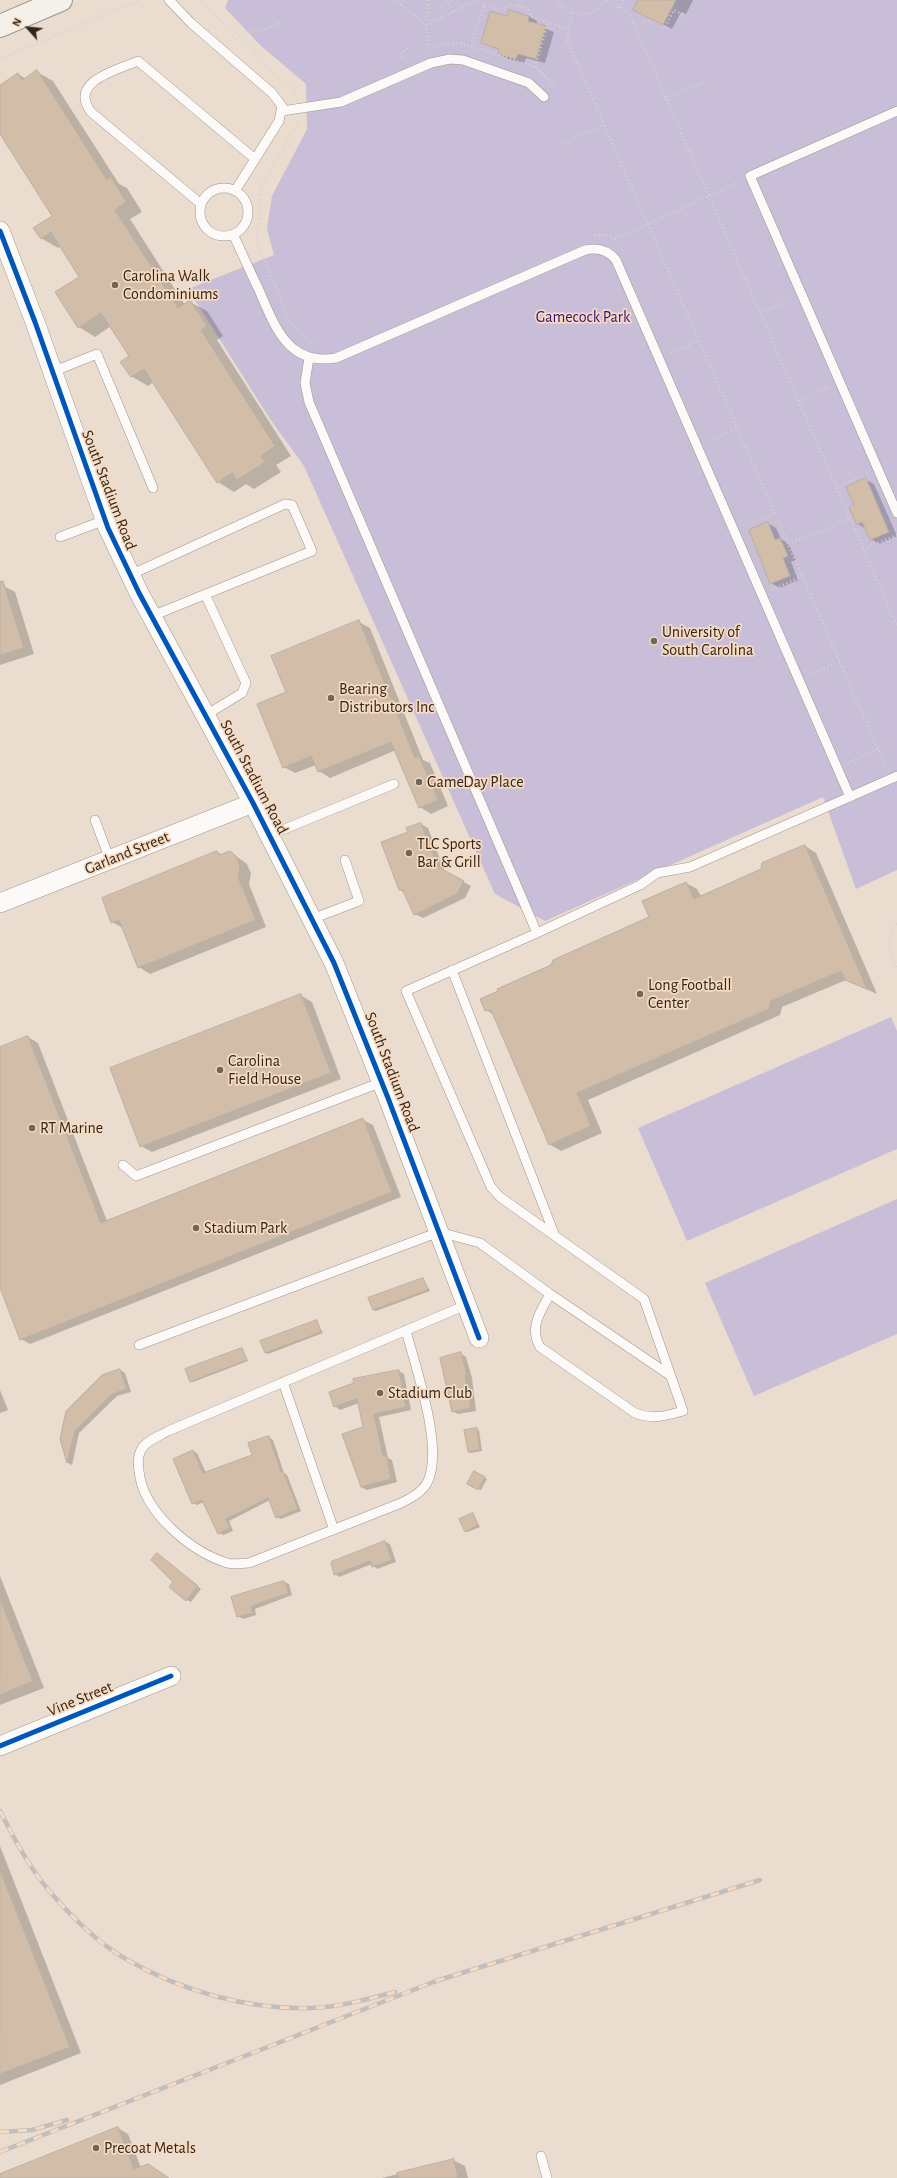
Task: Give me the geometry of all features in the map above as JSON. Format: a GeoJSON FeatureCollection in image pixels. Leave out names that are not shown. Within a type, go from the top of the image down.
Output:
{"type":"FeatureCollection","features":[{"type":"Feature","properties":{"kind":"main road"},"geometry":{"type":"LineString","coordinates":[[0,26],[61,0]]}},
{"type":"Feature","properties":{"kind":"street","name":"South Stadium Road"},"geometry":{"type":"LineString","coordinates":[[0,234],[52,372],[105,520],[130,575],[270,835],[334,962],[382,1082],[479,1338]]}},
{"type":"Feature","properties":{"kind":"street","name":"Garland Street"},"geometry":{"type":"LineString","coordinates":[[0,903],[253,803]]}},
{"type":"Feature","properties":{"kind":"street","name":"Vine Street"},"geometry":{"type":"LineString","coordinates":[[0,1746],[171,1676]]}},
{"type":"Feature","properties":{"kind":"lane"},"geometry":{"type":"LineString","coordinates":[[170,0],[191,24],[280,100],[282,111],[279,121],[236,191]]}},
{"type":"Feature","properties":{"kind":"lane"},"geometry":{"type":"LineString","coordinates":[[282,111],[341,102],[434,62],[450,59],[463,60],[529,83],[544,97]]}},
{"type":"Feature","properties":{"kind":"lane"},"geometry":{"type":"LineString","coordinates":[[201,204],[91,112],[85,101],[85,93],[92,81],[138,61],[255,159]]}},
{"type":"Feature","properties":{"kind":"lane"},"geometry":{"type":"LineString","coordinates":[[897,111],[750,176],[897,513]]}},
{"type":"Feature","properties":{"kind":"lane"},"geometry":{"type":"LineString","coordinates":[[221,188],[236,191],[242,196],[248,209],[244,224],[233,234],[219,236],[206,228],[200,215],[201,204],[208,194],[214,190],[221,188]]}},
{"type":"Feature","properties":{"kind":"lane"},"geometry":{"type":"LineString","coordinates":[[233,234],[275,328],[294,350],[309,358],[322,360],[336,358],[586,250],[597,248],[607,251],[616,260],[850,797]]}},
{"type":"Feature","properties":{"kind":"lane"},"geometry":{"type":"LineString","coordinates":[[52,372],[97,354],[153,488]]}},
{"type":"Feature","properties":{"kind":"lane"},"geometry":{"type":"LineString","coordinates":[[309,358],[305,383],[308,402],[537,932]]}},
{"type":"Feature","properties":{"kind":"lane"},"geometry":{"type":"LineString","coordinates":[[130,575],[285,504],[292,506],[312,551],[152,616]]}},
{"type":"Feature","properties":{"kind":"lane"},"geometry":{"type":"LineString","coordinates":[[60,537],[105,520]]}},
{"type":"Feature","properties":{"kind":"lane"},"geometry":{"type":"LineString","coordinates":[[205,594],[246,683],[242,694],[206,715]]}},
{"type":"Feature","properties":{"kind":"lane"},"geometry":{"type":"LineString","coordinates":[[550,1294],[535,1322],[535,1338],[540,1347],[635,1413],[646,1418],[659,1418],[683,1411],[644,1299],[500,1197],[491,1186],[406,991],[640,886],[658,873],[690,867],[894,777]]}},
{"type":"Feature","properties":{"kind":"lane"},"geometry":{"type":"LineString","coordinates":[[270,835],[394,784]]}},
{"type":"Feature","properties":{"kind":"lane"},"geometry":{"type":"LineString","coordinates":[[95,820],[110,860]]}},
{"type":"Feature","properties":{"kind":"lane"},"geometry":{"type":"LineString","coordinates":[[312,918],[359,901],[345,860]]}},
{"type":"Feature","properties":{"kind":"lane"},"geometry":{"type":"LineString","coordinates":[[452,970],[555,1236]]}},
{"type":"Feature","properties":{"kind":"lane"},"geometry":{"type":"LineString","coordinates":[[123,1165],[136,1176],[382,1082]]}},
{"type":"Feature","properties":{"kind":"lane"},"geometry":{"type":"LineString","coordinates":[[139,1345],[439,1232],[480,1243],[550,1294],[671,1376]]}},
{"type":"Feature","properties":{"kind":"lane"},"geometry":{"type":"LineString","coordinates":[[406,1330],[430,1424],[432,1466],[427,1482],[418,1494],[401,1503],[248,1563],[228,1563],[199,1550],[176,1533],[154,1510],[140,1484],[138,1464],[141,1450],[151,1441],[168,1431],[283,1382],[406,1330],[466,1305]]}},
{"type":"Feature","properties":{"kind":"lane"},"geometry":{"type":"LineString","coordinates":[[283,1382],[334,1530]]}},
{"type":"Feature","properties":{"kind":"lane"},"geometry":{"type":"LineString","coordinates":[[541,2156],[547,2178]]}},
{"type":"Feature","properties":{"kind":"path"},"geometry":{"type":"LineString","coordinates":[[0,58],[140,0]]}},
{"type":"Feature","properties":{"kind":"path"},"geometry":{"type":"LineString","coordinates":[[201,0],[209,11],[242,38],[271,70],[292,88],[296,98]]}},
{"type":"Feature","properties":{"kind":"path"},"geometry":{"type":"LineString","coordinates":[[395,0],[426,25]]}},
{"type":"Feature","properties":{"kind":"path"},"geometry":{"type":"LineString","coordinates":[[402,5],[405,0]]}},
{"type":"Feature","properties":{"kind":"path"},"geometry":{"type":"LineString","coordinates":[[428,0],[426,25],[427,42],[434,62]]}},
{"type":"Feature","properties":{"kind":"path"},"geometry":{"type":"LineString","coordinates":[[447,0],[453,12]]}},
{"type":"Feature","properties":{"kind":"path"},"geometry":{"type":"LineString","coordinates":[[426,25],[477,0]]}},
{"type":"Feature","properties":{"kind":"path"},"geometry":{"type":"LineString","coordinates":[[472,46],[486,0]]}},
{"type":"Feature","properties":{"kind":"path"},"geometry":{"type":"LineString","coordinates":[[519,6],[521,0]]}},
{"type":"Feature","properties":{"kind":"path"},"geometry":{"type":"LineString","coordinates":[[558,0],[565,9],[572,13],[585,15],[592,13],[603,6],[607,0],[629,13],[897,626]]}},
{"type":"Feature","properties":{"kind":"path"},"geometry":{"type":"LineString","coordinates":[[619,8],[623,0]]}},
{"type":"Feature","properties":{"kind":"path"},"geometry":{"type":"LineString","coordinates":[[484,6],[502,10],[511,4],[527,8],[532,17],[569,29]]}},
{"type":"Feature","properties":{"kind":"path"},"geometry":{"type":"LineString","coordinates":[[635,28],[647,20],[664,29],[674,10],[688,18]]}},
{"type":"Feature","properties":{"kind":"path"},"geometry":{"type":"LineString","coordinates":[[572,13],[567,40],[878,749],[894,777]]}},
{"type":"Feature","properties":{"kind":"path"},"geometry":{"type":"LineString","coordinates":[[242,38],[251,30],[265,30],[281,22]]}},
{"type":"Feature","properties":{"kind":"path"},"geometry":{"type":"LineString","coordinates":[[535,67],[548,22]]}},
{"type":"Feature","properties":{"kind":"path"},"geometry":{"type":"LineString","coordinates":[[666,98],[708,80]]}},
{"type":"Feature","properties":{"kind":"path"},"geometry":{"type":"LineString","coordinates":[[298,119],[298,123],[261,187],[260,219],[256,240],[290,322],[301,335],[320,345]]}},
{"type":"Feature","properties":{"kind":"path"},"geometry":{"type":"LineString","coordinates":[[564,143],[604,124]]}},
{"type":"Feature","properties":{"kind":"path"},"geometry":{"type":"LineString","coordinates":[[615,239],[750,176]]}},
{"type":"Feature","properties":{"kind":"path"},"geometry":{"type":"LineString","coordinates":[[760,313],[802,295]]}},
{"type":"Feature","properties":{"kind":"path"},"geometry":{"type":"LineString","coordinates":[[658,358],[699,340]]}},
{"type":"Feature","properties":{"kind":"path"},"geometry":{"type":"LineString","coordinates":[[799,401],[840,382]]}},
{"type":"Feature","properties":{"kind":"path"},"geometry":{"type":"LineString","coordinates":[[697,446],[737,428]]}},
{"type":"Feature","properties":{"kind":"path"},"geometry":{"type":"LineString","coordinates":[[837,488],[878,468]]}},
{"type":"Feature","properties":{"kind":"path"},"geometry":{"type":"LineString","coordinates":[[734,532],[775,513]]}},
{"type":"Feature","properties":{"kind":"path"},"geometry":{"type":"LineString","coordinates":[[788,544],[850,519]]}},
{"type":"Feature","properties":{"kind":"path"},"geometry":{"type":"LineString","coordinates":[[863,549],[897,535]]}},
{"type":"Feature","properties":{"kind":"path"},"geometry":{"type":"LineString","coordinates":[[762,594],[802,576]]}},
{"type":"Feature","properties":{"kind":"path"},"geometry":{"type":"LineString","coordinates":[[799,680],[840,662]]}},
{"type":"Feature","properties":{"kind":"path"},"geometry":{"type":"LineString","coordinates":[[837,768],[878,749]]}},
{"type":"Feature","properties":{"kind":"path"},"geometry":{"type":"LineString","coordinates":[[897,924],[895,923],[888,943],[897,969]]}},
{"type":"Feature","properties":{"kind":"green space","name":"Gamecock Park"},"geometry":{"type":"Polygon","coordinates":[[[228,0],[897,0],[897,870],[856,889],[823,797],[545,921],[495,894],[304,466],[270,419],[188,289],[274,255],[267,229],[272,196],[307,129],[306,84],[260,45],[225,8],[228,0]]]}},
{"type":"Feature","properties":{"kind":"green space"},"geometry":{"type":"Polygon","coordinates":[[[891,1017],[897,1031],[897,1149],[687,1241],[638,1128],[891,1017]]]}},
{"type":"Feature","properties":{"kind":"green space"},"geometry":{"type":"Polygon","coordinates":[[[897,1199],[897,1334],[754,1396],[705,1283],[897,1199]]]}},
{"type":"Feature","properties":{"kind":"building"},"geometry":{"type":"Polygon","coordinates":[[[638,0],[676,0],[663,25],[633,10],[638,0]]]}},
{"type":"Feature","properties":{"kind":"building"},"geometry":{"type":"Polygon","coordinates":[[[509,10],[529,16],[528,21],[546,26],[536,59],[518,54],[516,59],[498,54],[499,49],[481,43],[490,11],[507,16],[509,10]]]}},
{"type":"Feature","properties":{"kind":"building","name":"Carolina Walk Condominiums"},"geometry":{"type":"Polygon","coordinates":[[[37,70],[107,180],[111,177],[126,202],[115,210],[178,308],[190,300],[207,326],[201,330],[275,446],[261,456],[265,462],[237,480],[232,473],[217,483],[144,369],[131,377],[120,362],[129,356],[101,313],[78,328],[55,292],[79,277],[51,232],[41,239],[33,228],[52,216],[0,134],[0,85],[18,73],[22,80],[37,70]]]}},
{"type":"Feature","properties":{"kind":"building"},"geometry":{"type":"Polygon","coordinates":[[[866,478],[889,532],[870,540],[862,522],[857,525],[849,507],[854,505],[846,487],[866,478]]]}},
{"type":"Feature","properties":{"kind":"building"},"geometry":{"type":"Polygon","coordinates":[[[768,522],[775,540],[780,538],[788,556],[783,558],[790,576],[770,584],[749,530],[768,522]]]}},
{"type":"Feature","properties":{"kind":"building"},"geometry":{"type":"Polygon","coordinates":[[[3,581],[24,648],[0,655],[0,582],[3,581]]]}},
{"type":"Feature","properties":{"kind":"building","name":"Bearing Distributors Inc"},"geometry":{"type":"Polygon","coordinates":[[[359,620],[415,758],[419,756],[438,800],[419,808],[391,742],[318,772],[311,756],[283,768],[257,704],[286,692],[271,656],[359,620]]]}},
{"type":"Feature","properties":{"kind":"building"},"geometry":{"type":"Polygon","coordinates":[[[421,823],[438,867],[464,881],[457,894],[414,915],[402,889],[399,890],[381,842],[408,832],[406,828],[421,823]]]}},
{"type":"Feature","properties":{"kind":"building","name":"Long Football Center"},"geometry":{"type":"Polygon","coordinates":[[[805,845],[867,989],[845,980],[841,971],[771,1001],[769,1009],[577,1093],[591,1126],[549,1145],[491,1010],[485,1011],[480,999],[498,991],[497,989],[551,965],[553,960],[649,917],[642,901],[686,882],[694,899],[761,869],[762,863],[805,845]]]}},
{"type":"Feature","properties":{"kind":"building"},"geometry":{"type":"Polygon","coordinates":[[[217,851],[219,855],[230,851],[236,856],[240,866],[238,877],[256,920],[138,968],[119,920],[111,923],[102,898],[217,851]]]}},
{"type":"Feature","properties":{"kind":"building","name":"Carolina Field House"},"geometry":{"type":"Polygon","coordinates":[[[301,994],[331,1073],[140,1147],[110,1068],[301,994]]]}},
{"type":"Feature","properties":{"kind":"building","name":"Stadium Park"},"geometry":{"type":"Polygon","coordinates":[[[28,1036],[101,1223],[363,1118],[392,1192],[20,1340],[0,1288],[0,1047],[28,1036]]]}},
{"type":"Feature","properties":{"kind":"building"},"geometry":{"type":"Polygon","coordinates":[[[423,1278],[428,1290],[373,1310],[368,1298],[423,1278]]]}},
{"type":"Feature","properties":{"kind":"building"},"geometry":{"type":"Polygon","coordinates":[[[317,1320],[321,1332],[265,1353],[260,1341],[317,1320]]]}},
{"type":"Feature","properties":{"kind":"building"},"geometry":{"type":"Polygon","coordinates":[[[242,1348],[247,1360],[190,1382],[185,1369],[242,1348]]]}},
{"type":"Feature","properties":{"kind":"building"},"geometry":{"type":"Polygon","coordinates":[[[461,1352],[467,1375],[465,1375],[471,1408],[452,1412],[440,1358],[461,1352]]]}},
{"type":"Feature","properties":{"kind":"building"},"geometry":{"type":"Polygon","coordinates":[[[120,1369],[127,1389],[112,1394],[75,1431],[67,1463],[60,1439],[66,1411],[102,1375],[120,1369]]]}},
{"type":"Feature","properties":{"kind":"building"},"geometry":{"type":"Polygon","coordinates":[[[399,1370],[406,1407],[374,1414],[383,1456],[387,1456],[391,1479],[361,1487],[342,1434],[363,1427],[357,1399],[334,1407],[329,1392],[354,1383],[353,1379],[399,1370]]]}},
{"type":"Feature","properties":{"kind":"building"},"geometry":{"type":"Polygon","coordinates":[[[477,1428],[480,1450],[468,1452],[464,1430],[477,1428]]]}},
{"type":"Feature","properties":{"kind":"building"},"geometry":{"type":"Polygon","coordinates":[[[269,1436],[281,1472],[283,1471],[298,1509],[276,1518],[268,1498],[226,1519],[230,1528],[218,1534],[202,1500],[192,1504],[173,1459],[193,1450],[203,1473],[252,1455],[248,1443],[269,1436]]]}},
{"type":"Feature","properties":{"kind":"building"},"geometry":{"type":"Polygon","coordinates":[[[474,1471],[485,1477],[478,1490],[467,1484],[474,1471]]]}},
{"type":"Feature","properties":{"kind":"building"},"geometry":{"type":"Polygon","coordinates":[[[473,1513],[478,1525],[465,1532],[459,1519],[473,1513]]]}},
{"type":"Feature","properties":{"kind":"building"},"geometry":{"type":"Polygon","coordinates":[[[385,1541],[392,1560],[372,1567],[370,1561],[334,1575],[331,1562],[385,1541]]]}},
{"type":"Feature","properties":{"kind":"building"},"geometry":{"type":"Polygon","coordinates":[[[157,1553],[198,1586],[186,1601],[169,1587],[173,1582],[151,1560],[157,1553]]]}},
{"type":"Feature","properties":{"kind":"building"},"geometry":{"type":"Polygon","coordinates":[[[284,1581],[289,1593],[257,1604],[251,1607],[253,1613],[237,1617],[231,1597],[284,1581]]]}},
{"type":"Feature","properties":{"kind":"building"},"geometry":{"type":"Polygon","coordinates":[[[0,1599],[33,1681],[0,1695],[0,1599]]]}},
{"type":"Feature","properties":{"kind":"building"},"geometry":{"type":"Polygon","coordinates":[[[0,1870],[70,2047],[0,2074],[0,1870]]]}},
{"type":"Feature","properties":{"kind":"building","name":"Precoat Metals"},"geometry":{"type":"Polygon","coordinates":[[[118,2127],[134,2169],[148,2164],[169,2178],[0,2178],[0,2174],[118,2127]]]}},
{"type":"Feature","properties":{"kind":"building"},"geometry":{"type":"Polygon","coordinates":[[[454,2159],[458,2178],[398,2178],[397,2173],[454,2159]]]}},
{"type":"Feature","properties":{"kind":"railway"},"geometry":{"type":"LineString","coordinates":[[0,1811],[30,1864],[43,1884],[59,1902],[86,1929],[106,1946],[147,1970],[192,1989],[240,2002],[264,2006],[288,2008],[333,2006],[395,1992]]}},
{"type":"Feature","properties":{"kind":"railway"},"geometry":{"type":"LineString","coordinates":[[0,2152],[436,1981],[760,1880]]}},
{"type":"Feature","properties":{"kind":"railway"},"geometry":{"type":"LineString","coordinates":[[0,2132],[32,2130],[67,2120]]}},
{"type":"Feature","properties":{"kind":"cycle path"},"geometry":{"type":"LineString","coordinates":[[0,231],[35,322],[108,528],[139,593],[253,803],[334,963],[388,1098],[479,1338]]}},
{"type":"Feature","properties":{"kind":"cycle path"},"geometry":{"type":"LineString","coordinates":[[0,1746],[171,1676]]}},
{"type":"Feature","properties":{"kind":"place","name":"Carolina Walk Condominiums"},"geometry":{"type":"Point","coordinates":[115,285]}},
{"type":"Feature","properties":{"kind":"place","name":"University of South Carolina"},"geometry":{"type":"Point","coordinates":[654,641]}},
{"type":"Feature","properties":{"kind":"place","name":"Bearing Distributors Inc"},"geometry":{"type":"Point","coordinates":[331,698]}},
{"type":"Feature","properties":{"kind":"place","name":"GameDay Place"},"geometry":{"type":"Point","coordinates":[419,782]}},
{"type":"Feature","properties":{"kind":"place","name":"TLC Sports Bar & Grill"},"geometry":{"type":"Point","coordinates":[409,853]}},
{"type":"Feature","properties":{"kind":"place","name":"Long Football Center"},"geometry":{"type":"Point","coordinates":[640,994]}},
{"type":"Feature","properties":{"kind":"place","name":"Carolina Field House"},"geometry":{"type":"Point","coordinates":[220,1070]}},
{"type":"Feature","properties":{"kind":"place","name":"RT Marine"},"geometry":{"type":"Point","coordinates":[32,1128]}},
{"type":"Feature","properties":{"kind":"place","name":"Stadium Park"},"geometry":{"type":"Point","coordinates":[196,1228]}},
{"type":"Feature","properties":{"kind":"place","name":"Stadium Club"},"geometry":{"type":"Point","coordinates":[380,1393]}},
{"type":"Feature","properties":{"kind":"place","name":"Precoat Metals"},"geometry":{"type":"Point","coordinates":[96,2148]}}]}
